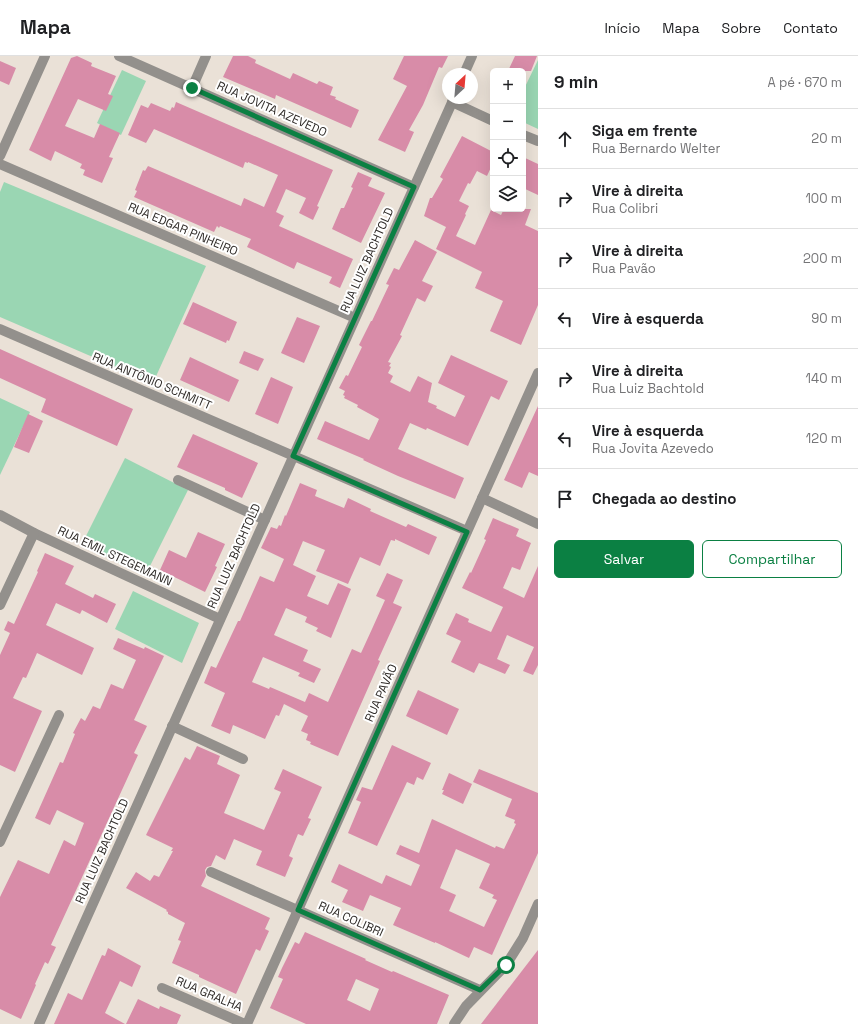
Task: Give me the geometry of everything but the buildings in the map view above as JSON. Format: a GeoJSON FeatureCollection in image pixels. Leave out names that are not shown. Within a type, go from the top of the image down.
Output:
{"type":"FeatureCollection","features":[{"type":"Feature","properties":{"kind":"street"},"geometry":{"type":"LineString","coordinates":[[0,156],[2,144],[45,56]]}},
{"type":"Feature","properties":{"kind":"street","name":"RUA JOVITA AZEVEDO"},"geometry":{"type":"LineString","coordinates":[[119,56],[414,187]]}},
{"type":"Feature","properties":{"kind":"street"},"geometry":{"type":"LineString","coordinates":[[192,88],[206,56]]}},
{"type":"Feature","properties":{"kind":"street"},"geometry":{"type":"LineString","coordinates":[[467,68],[472,56]]}},
{"type":"Feature","properties":{"kind":"street","name":"RUA LUIZ BACHTOLD"},"geometry":{"type":"LineString","coordinates":[[38,1024],[451,104]]}},
{"type":"Feature","properties":{"kind":"street"},"geometry":{"type":"LineString","coordinates":[[461,104],[490,119]]}},
{"type":"Feature","properties":{"kind":"street"},"geometry":{"type":"LineString","coordinates":[[526,136],[538,141]]}},
{"type":"Feature","properties":{"kind":"street","name":"RUA EDGAR PINHEIRO"},"geometry":{"type":"LineString","coordinates":[[0,164],[355,318]]}},
{"type":"Feature","properties":{"kind":"street","name":"RUA ANTÔNIO SCHMITT"},"geometry":{"type":"LineString","coordinates":[[0,329],[467,532]]}},
{"type":"Feature","properties":{"kind":"street","name":"RUA PAVÃO"},"geometry":{"type":"LineString","coordinates":[[246,1024],[538,372]]}},
{"type":"Feature","properties":{"kind":"street"},"geometry":{"type":"LineString","coordinates":[[178,480],[264,520]]}},
{"type":"Feature","properties":{"kind":"street"},"geometry":{"type":"LineString","coordinates":[[482,498],[538,524]]}},
{"type":"Feature","properties":{"kind":"street","name":"RUA EMIL STEGEMANN"},"geometry":{"type":"LineString","coordinates":[[0,515],[34,533],[220,619]]}},
{"type":"Feature","properties":{"kind":"street"},"geometry":{"type":"LineString","coordinates":[[0,605],[34,533]]}},
{"type":"Feature","properties":{"kind":"street"},"geometry":{"type":"LineString","coordinates":[[0,842],[59,716]]}},
{"type":"Feature","properties":{"kind":"street"},"geometry":{"type":"LineString","coordinates":[[172,726],[244,759]]}},
{"type":"Feature","properties":{"kind":"street","name":"RUA COLIBRI"},"geometry":{"type":"LineString","coordinates":[[211,872],[480,990]]}},
{"type":"Feature","properties":{"kind":"street"},"geometry":{"type":"LineString","coordinates":[[454,1024],[466,1006],[480,990],[496,976],[515,953],[538,904]]}},
{"type":"Feature","properties":{"kind":"street","name":"RUA GRALHA"},"geometry":{"type":"LineString","coordinates":[[162,988],[246,1024]]}},
{"type":"Feature","properties":{"kind":"green space"},"geometry":{"type":"Polygon","coordinates":[[[538,60],[538,129],[526,123],[526,85],[538,60]]]}},
{"type":"Feature","properties":{"kind":"green space"},"geometry":{"type":"Polygon","coordinates":[[[122,70],[146,81],[121,135],[97,123],[122,70]]]}},
{"type":"Feature","properties":{"kind":"green space"},"geometry":{"type":"Polygon","coordinates":[[[4,182],[206,266],[153,383],[0,317],[0,192],[4,182]]]}},
{"type":"Feature","properties":{"kind":"green space"},"geometry":{"type":"Polygon","coordinates":[[[0,398],[30,412],[0,475],[0,398]]]}},
{"type":"Feature","properties":{"kind":"green space"},"geometry":{"type":"Polygon","coordinates":[[[125,458],[188,490],[145,576],[82,544],[125,458]]]}},
{"type":"Feature","properties":{"kind":"green space"},"geometry":{"type":"Polygon","coordinates":[[[133,591],[199,623],[182,663],[115,629],[133,591]]]}},
{"type":"Feature","properties":{"kind":"route"},"geometry":{"type":"LineString","coordinates":[[192,88],[414,187],[293,456],[467,532],[298,910],[480,990],[506,965]]}}]}
